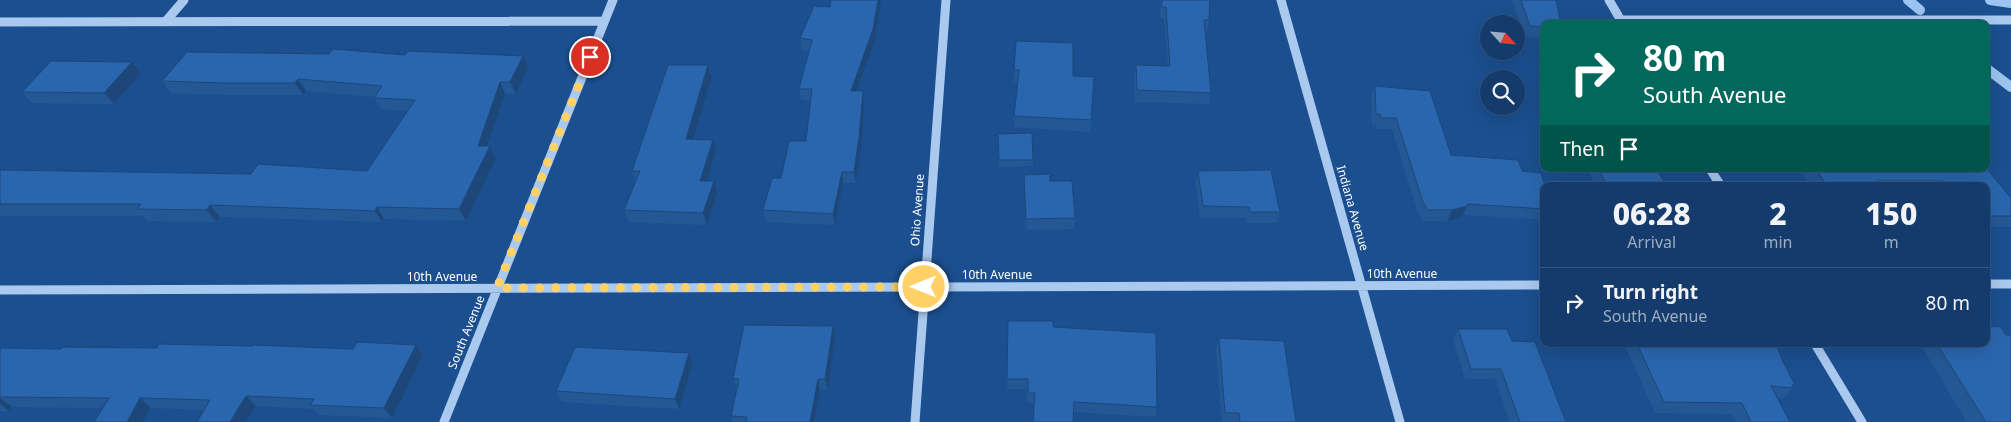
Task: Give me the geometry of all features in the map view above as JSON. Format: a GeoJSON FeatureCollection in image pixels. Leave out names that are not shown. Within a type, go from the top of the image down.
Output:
{"type":"FeatureCollection","features":[{"type":"Feature","properties":{"kind":"street"},"geometry":{"type":"LineString","coordinates":[[166,21],[184,0]]}},
{"type":"Feature","properties":{"kind":"street","name":"South Avenue"},"geometry":{"type":"LineString","coordinates":[[444,422],[613,0]]}},
{"type":"Feature","properties":{"kind":"street","name":"Ohio Avenue"},"geometry":{"type":"LineString","coordinates":[[915,422],[946,0]]}},
{"type":"Feature","properties":{"kind":"street","name":"Indiana Avenue"},"geometry":{"type":"LineString","coordinates":[[1281,0],[1400,422]]}},
{"type":"Feature","properties":{"kind":"street"},"geometry":{"type":"LineString","coordinates":[[1608,0],[1621,20]]}},
{"type":"Feature","properties":{"kind":"street"},"geometry":{"type":"LineString","coordinates":[[1990,20],[2011,20]]}},
{"type":"Feature","properties":{"kind":"street"},"geometry":{"type":"LineString","coordinates":[[0,22],[604,21]]}},
{"type":"Feature","properties":{"kind":"street"},"geometry":{"type":"LineString","coordinates":[[1990,284],[2011,284]]}},
{"type":"Feature","properties":{"kind":"street","name":"10th Avenue"},"geometry":{"type":"LineString","coordinates":[[0,290],[1540,285]]}},
{"type":"Feature","properties":{"kind":"street"},"geometry":{"type":"LineString","coordinates":[[1817,347],[1862,422]]}},
{"type":"Feature","properties":{"kind":"building"},"geometry":{"type":"Polygon","coordinates":[[[831,0],[878,0],[873,29],[851,91],[863,91],[854,172],[842,172],[833,214],[763,210],[772,178],[781,178],[789,141],[806,141],[812,89],[799,89],[812,40],[800,38],[814,6],[830,7],[831,0]]]}},
{"type":"Feature","properties":{"kind":"building"},"geometry":{"type":"Polygon","coordinates":[[[1162,0],[1210,0],[1209,20],[1204,20],[1211,93],[1137,90],[1136,65],[1170,66],[1166,7],[1161,7],[1162,0]]]}},
{"type":"Feature","properties":{"kind":"building"},"geometry":{"type":"Polygon","coordinates":[[[1521,0],[1556,0],[1560,20],[1540,20],[1540,27],[1530,26],[1521,0]]]}},
{"type":"Feature","properties":{"kind":"building"},"geometry":{"type":"Polygon","coordinates":[[[1016,41],[1073,43],[1073,76],[1094,77],[1091,120],[1014,116],[1019,70],[1014,70],[1016,41]]]}},
{"type":"Feature","properties":{"kind":"building"},"geometry":{"type":"Polygon","coordinates":[[[333,49],[405,55],[408,51],[523,56],[510,82],[500,82],[478,146],[490,146],[459,209],[377,207],[375,211],[210,205],[207,210],[137,209],[141,204],[0,204],[0,170],[251,174],[258,164],[367,171],[415,100],[374,98],[382,86],[298,79],[295,83],[162,81],[187,52],[329,54],[333,49]]]}},
{"type":"Feature","properties":{"kind":"building"},"geometry":{"type":"Polygon","coordinates":[[[51,61],[132,62],[104,93],[22,92],[51,61]]]}},
{"type":"Feature","properties":{"kind":"building"},"geometry":{"type":"Polygon","coordinates":[[[668,65],[708,65],[686,139],[713,140],[700,181],[714,181],[703,213],[624,210],[640,171],[632,171],[668,65]]]}},
{"type":"Feature","properties":{"kind":"building"},"geometry":{"type":"Polygon","coordinates":[[[1375,86],[1430,91],[1451,155],[1518,160],[1522,171],[1541,173],[1544,182],[1540,182],[1540,209],[1467,204],[1467,206],[1452,210],[1428,210],[1423,202],[1396,118],[1381,118],[1380,114],[1376,114],[1375,86]]]}},
{"type":"Feature","properties":{"kind":"building"},"geometry":{"type":"Polygon","coordinates":[[[1032,133],[1033,160],[999,160],[998,134],[1032,133]]]}},
{"type":"Feature","properties":{"kind":"building"},"geometry":{"type":"Polygon","coordinates":[[[1271,170],[1280,212],[1250,212],[1249,207],[1203,206],[1198,171],[1271,170]]]}},
{"type":"Feature","properties":{"kind":"building"},"geometry":{"type":"Polygon","coordinates":[[[1600,172],[1659,172],[1664,182],[1605,182],[1600,172]]]}},
{"type":"Feature","properties":{"kind":"building"},"geometry":{"type":"Polygon","coordinates":[[[1817,172],[1989,172],[2011,198],[2011,216],[1990,216],[1990,182],[1825,182],[1817,172]]]}},
{"type":"Feature","properties":{"kind":"building"},"geometry":{"type":"Polygon","coordinates":[[[1050,174],[1050,181],[1072,181],[1075,218],[1026,219],[1024,175],[1050,174]]]}},
{"type":"Feature","properties":{"kind":"building"},"geometry":{"type":"Polygon","coordinates":[[[1008,321],[1053,321],[1053,327],[1156,333],[1157,407],[1074,402],[1073,422],[1033,422],[1035,393],[1028,393],[1028,379],[1007,379],[1008,321]]]}},
{"type":"Feature","properties":{"kind":"building"},"geometry":{"type":"Polygon","coordinates":[[[744,325],[833,326],[825,379],[818,379],[810,422],[746,422],[747,417],[731,416],[739,379],[733,379],[744,325]]]}},
{"type":"Feature","properties":{"kind":"building"},"geometry":{"type":"Polygon","coordinates":[[[1990,326],[2001,327],[2006,335],[2011,335],[2011,422],[1986,422],[1939,347],[1990,347],[1990,326]]]}},
{"type":"Feature","properties":{"kind":"building"},"geometry":{"type":"Polygon","coordinates":[[[1458,329],[1507,329],[1512,341],[1535,342],[1566,422],[1520,422],[1501,369],[1471,369],[1458,329]]]}},
{"type":"Feature","properties":{"kind":"building"},"geometry":{"type":"Polygon","coordinates":[[[1219,338],[1284,341],[1296,422],[1240,422],[1239,413],[1225,413],[1219,338]]]}},
{"type":"Feature","properties":{"kind":"building"},"geometry":{"type":"Polygon","coordinates":[[[357,342],[416,345],[384,408],[310,405],[314,399],[246,396],[230,422],[197,422],[210,400],[140,398],[127,422],[94,422],[109,398],[0,397],[0,348],[157,348],[159,344],[353,349],[357,342]]]}},
{"type":"Feature","properties":{"kind":"building"},"geometry":{"type":"Polygon","coordinates":[[[575,347],[689,353],[675,399],[556,391],[575,347]]]}},
{"type":"Feature","properties":{"kind":"building"},"geometry":{"type":"Polygon","coordinates":[[[1638,347],[1777,347],[1795,385],[1792,385],[1793,388],[1771,386],[1790,422],[1751,422],[1742,403],[1664,402],[1638,347]]]}},
{"type":"Feature","properties":{"kind":"waterway"},"geometry":{"type":"LineString","coordinates":[[1908,0],[1920,10]]}},
{"type":"Feature","properties":{"kind":"waterway"},"geometry":{"type":"LineString","coordinates":[[1990,0],[2011,3]]}},
{"type":"Feature","properties":{"kind":"waterway"},"geometry":{"type":"LineString","coordinates":[[1990,71],[2011,87]]}},
{"type":"Feature","properties":{"kind":"route"},"geometry":{"type":"LineString","coordinates":[[590,57],[497,288],[924,287]]}}]}
